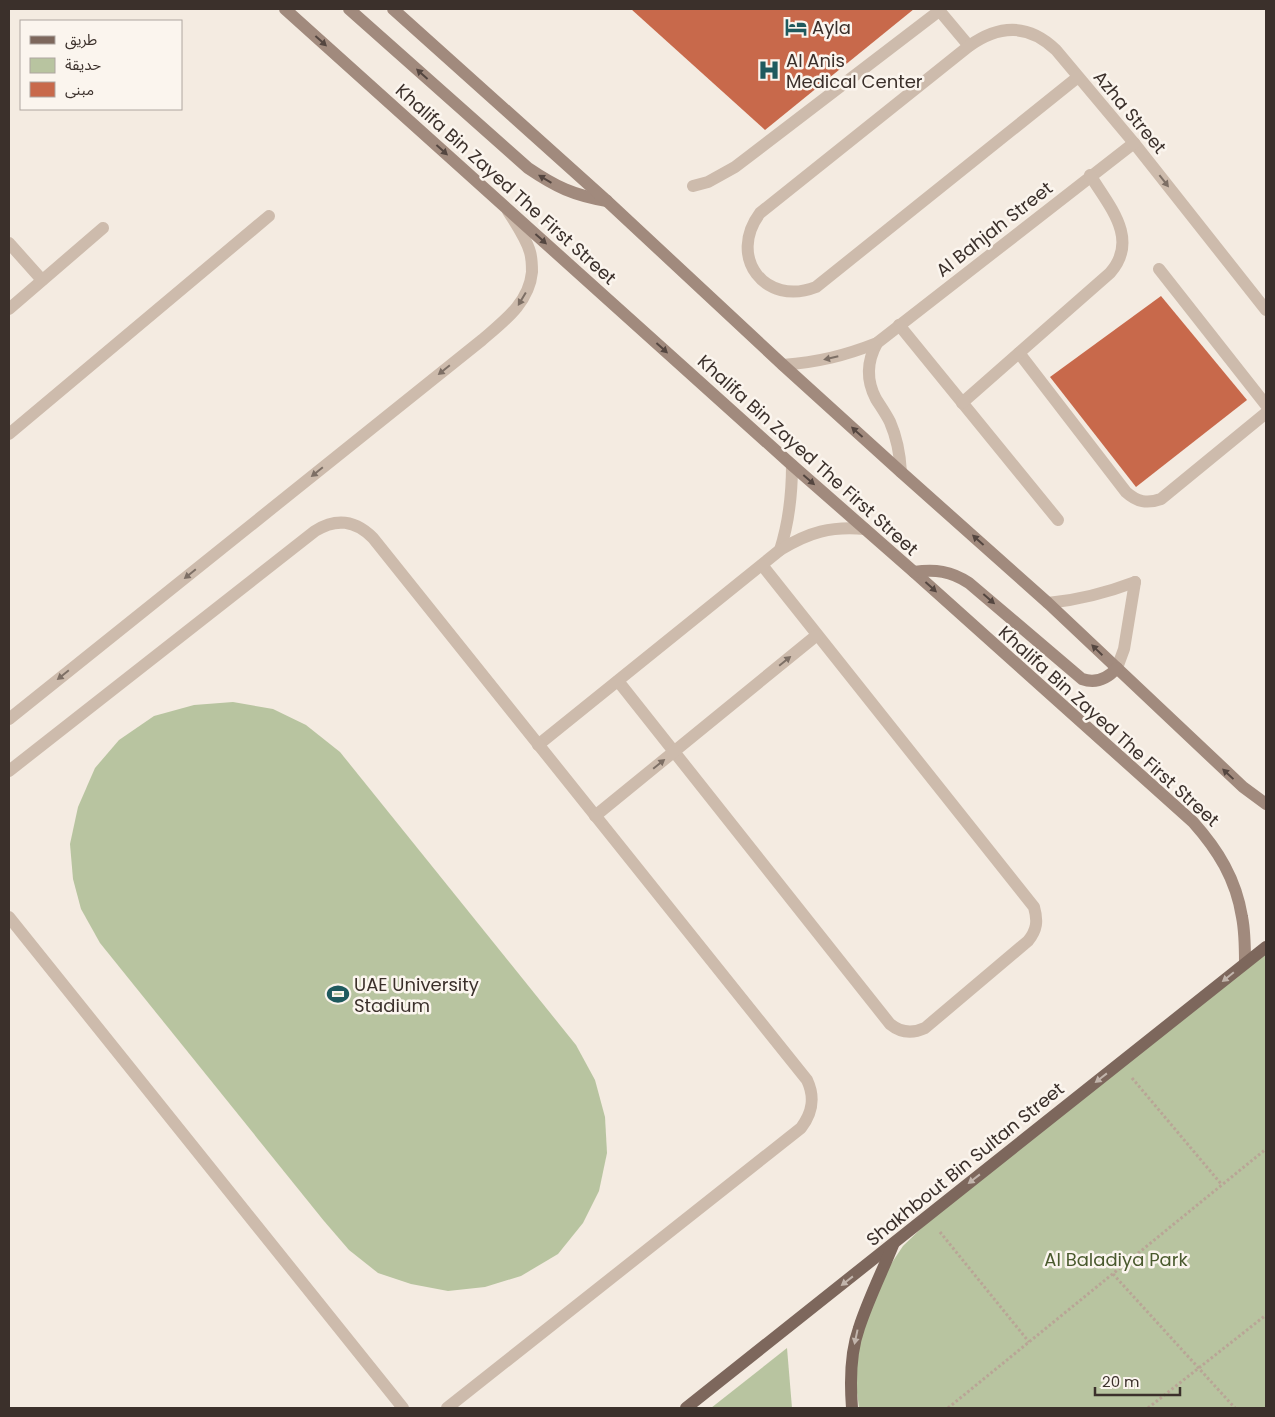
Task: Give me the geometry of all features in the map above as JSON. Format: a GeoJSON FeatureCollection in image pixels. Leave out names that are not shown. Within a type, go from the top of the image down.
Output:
{"type":"FeatureCollection","features":[{"type":"Feature","properties":{"kind":"main road","name":"Khalifa Bin Zayed The First Street"},"geometry":{"type":"LineString","coordinates":[[285,9],[792,465],[1194,822],[1220,856],[1238,896],[1242,917],[1245,964]]}},
{"type":"Feature","properties":{"kind":"main road"},"geometry":{"type":"LineString","coordinates":[[349,9],[528,168],[545,180],[565,190],[585,197],[607,201]]}},
{"type":"Feature","properties":{"kind":"main road"},"geometry":{"type":"LineString","coordinates":[[393,9],[607,201],[783,365],[1048,603],[1242,787],[1266,804]]}},
{"type":"Feature","properties":{"kind":"main road"},"geometry":{"type":"LineString","coordinates":[[914,572],[937,570],[959,576],[1082,679],[1089,682],[1104,679],[1117,668]]}},
{"type":"Feature","properties":{"kind":"main road","name":"Shakhbout Bin Sultan Street"},"geometry":{"type":"LineString","coordinates":[[686,1408],[1266,947]]}},
{"type":"Feature","properties":{"kind":"main road"},"geometry":{"type":"LineString","coordinates":[[852,1408],[850,1387],[852,1358],[858,1329],[894,1243]]}},
{"type":"Feature","properties":{"kind":"lane"},"geometry":{"type":"LineString","coordinates":[[694,186],[708,182],[735,167],[938,10],[970,46]]}},
{"type":"Feature","properties":{"kind":"lane","name":"Azha Street"},"geometry":{"type":"LineString","coordinates":[[1078,77],[816,287],[805,292],[781,291],[760,279],[753,269],[748,258],[748,234],[753,222],[760,213],[979,39],[990,33],[1014,30],[1026,32],[1048,42],[1078,77],[1134,143],[1266,310]]}},
{"type":"Feature","properties":{"kind":"lane","name":"Al Bahjah Street"},"geometry":{"type":"LineString","coordinates":[[783,365],[808,363],[832,358],[877,343],[1134,143]]}},
{"type":"Feature","properties":{"kind":"lane"},"geometry":{"type":"LineString","coordinates":[[962,403],[1110,273],[1120,260],[1123,242],[1120,224],[1090,176]]}},
{"type":"Feature","properties":{"kind":"lane"},"geometry":{"type":"LineString","coordinates":[[9,719],[482,340],[512,313],[528,290],[532,265],[531,254],[526,241],[505,207]]}},
{"type":"Feature","properties":{"kind":"lane"},"geometry":{"type":"LineString","coordinates":[[9,434],[269,216]]}},
{"type":"Feature","properties":{"kind":"lane"},"geometry":{"type":"LineString","coordinates":[[9,309],[103,228]]}},
{"type":"Feature","properties":{"kind":"lane"},"geometry":{"type":"LineString","coordinates":[[9,243],[42,280]]}},
{"type":"Feature","properties":{"kind":"lane"},"geometry":{"type":"LineString","coordinates":[[1159,270],[1266,405]]}},
{"type":"Feature","properties":{"kind":"lane"},"geometry":{"type":"LineString","coordinates":[[899,325],[1058,520]]}},
{"type":"Feature","properties":{"kind":"lane"},"geometry":{"type":"LineString","coordinates":[[877,343],[869,366],[871,389],[885,412],[896,437],[900,454],[901,472]]}},
{"type":"Feature","properties":{"kind":"lane"},"geometry":{"type":"LineString","coordinates":[[1019,353],[1126,492],[1139,501],[1146,502],[1161,499],[1266,413]]}},
{"type":"Feature","properties":{"kind":"lane"},"geometry":{"type":"LineString","coordinates":[[780,550],[790,508],[792,465]]}},
{"type":"Feature","properties":{"kind":"lane"},"geometry":{"type":"LineString","coordinates":[[9,771],[315,531],[324,525],[334,523],[345,522],[355,525],[365,530],[372,538],[807,1080],[811,1089],[811,1110],[801,1128],[446,1408]]}},
{"type":"Feature","properties":{"kind":"lane"},"geometry":{"type":"LineString","coordinates":[[538,745],[780,550],[811,533],[829,529],[865,529]]}},
{"type":"Feature","properties":{"kind":"lane"},"geometry":{"type":"LineString","coordinates":[[618,681],[890,1024],[903,1032],[918,1031],[925,1028],[1028,941],[1036,928],[1037,921],[1034,907],[762,565]]}},
{"type":"Feature","properties":{"kind":"lane"},"geometry":{"type":"LineString","coordinates":[[1048,603],[1093,596],[1135,582],[1124,649],[1117,668]]}},
{"type":"Feature","properties":{"kind":"lane"},"geometry":{"type":"LineString","coordinates":[[595,816],[817,635]]}},
{"type":"Feature","properties":{"kind":"lane"},"geometry":{"type":"LineString","coordinates":[[9,917],[403,1408]]}},
{"type":"Feature","properties":{"kind":"path"},"geometry":{"type":"LineString","coordinates":[[1120,1064],[1222,1185]]}},
{"type":"Feature","properties":{"kind":"path"},"geometry":{"type":"LineString","coordinates":[[948,1408],[1266,1149]]}},
{"type":"Feature","properties":{"kind":"path"},"geometry":{"type":"LineString","coordinates":[[927,1217],[1029,1342]]}},
{"type":"Feature","properties":{"kind":"path"},"geometry":{"type":"LineString","coordinates":[[1113,1274],[1235,1408]]}},
{"type":"Feature","properties":{"kind":"path"},"geometry":{"type":"LineString","coordinates":[[1148,1408],[1266,1315]]}},
{"type":"Feature","properties":{"kind":"green space","name":"UAE University Stadium"},"geometry":{"type":"Polygon","coordinates":[[[233,702],[273,709],[306,725],[340,752],[576,1045],[595,1080],[605,1117],[607,1153],[599,1191],[583,1223],[558,1254],[521,1276],[485,1287],[448,1291],[411,1284],[378,1273],[349,1250],[100,943],[81,909],[73,879],[70,844],[78,807],[95,768],[119,740],[154,716],[194,705],[233,702]]]}},
{"type":"Feature","properties":{"kind":"green space","name":"Al Baladiya Park"},"geometry":{"type":"Polygon","coordinates":[[[1266,947],[1266,1408],[859,1408],[854,1369],[863,1323],[879,1282],[903,1246],[940,1210],[1266,947]]]}},
{"type":"Feature","properties":{"kind":"green space"},"geometry":{"type":"Polygon","coordinates":[[[787,1348],[792,1408],[711,1408],[787,1348]]]}},
{"type":"Feature","properties":{"kind":"building","name":"Al Anis Medical Center"},"geometry":{"type":"Polygon","coordinates":[[[631,9],[914,9],[765,130],[631,9]]]}},
{"type":"Feature","properties":{"kind":"building"},"geometry":{"type":"Polygon","coordinates":[[[1161,296],[1247,400],[1136,487],[1050,377],[1161,296]]]}},
{"type":"Feature","properties":{"kind":"place","name":"Ayla"},"geometry":{"type":"Point","coordinates":[796,27]}},
{"type":"Feature","properties":{"kind":"place","name":"Al Anis Medical Center"},"geometry":{"type":"Point","coordinates":[769,70]}},
{"type":"Feature","properties":{"kind":"place","name":"UAE University Stadium"},"geometry":{"type":"Point","coordinates":[338,994]}}]}
